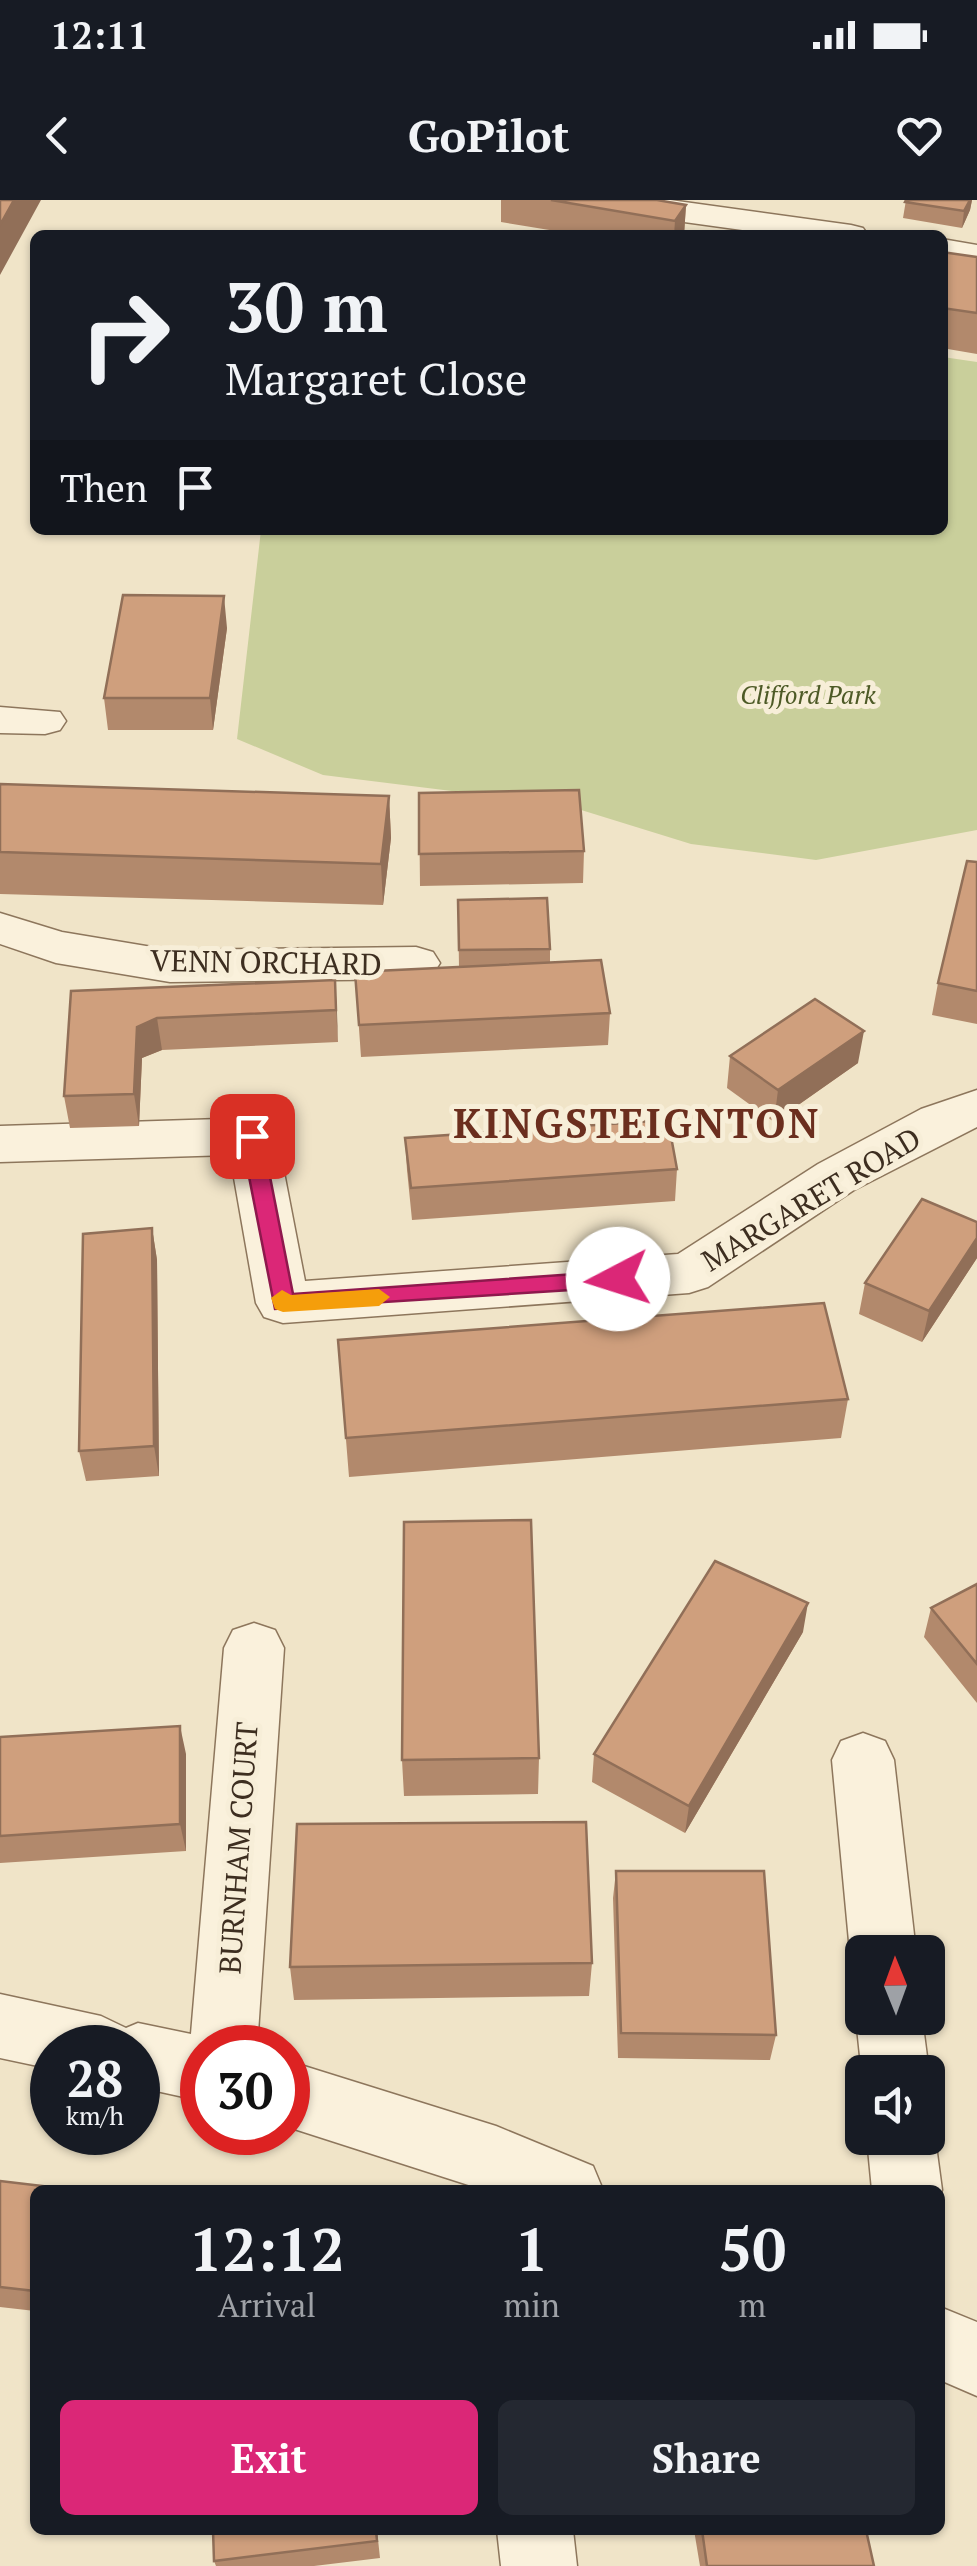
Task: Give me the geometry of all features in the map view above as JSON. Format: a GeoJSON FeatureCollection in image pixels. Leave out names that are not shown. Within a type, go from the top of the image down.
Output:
{"type":"FeatureCollection","features":[{"type":"Feature","properties":{"kind":"street"},"geometry":{"type":"LineString","coordinates":[[597,200],[816,230]]}},
{"type":"Feature","properties":{"kind":"street"},"geometry":{"type":"LineString","coordinates":[[948,250],[977,254]]}},
{"type":"Feature","properties":{"kind":"street"},"geometry":{"type":"LineString","coordinates":[[0,720],[44,721]]}},
{"type":"Feature","properties":{"kind":"street","name":"VENN ORCHARD"},"geometry":{"type":"LineString","coordinates":[[0,928],[56,947],[170,966],[416,963]]}},
{"type":"Feature","properties":{"kind":"street","name":"MARGARET ROAD"},"geometry":{"type":"LineString","coordinates":[[0,1144],[252,1136],[283,1304],[689,1273],[836,1176],[939,1122],[977,1108]]}},
{"type":"Feature","properties":{"kind":"street","name":"BURNHAM COURT"},"geometry":{"type":"LineString","coordinates":[[225,2025],[254,1648]]}},
{"type":"Feature","properties":{"kind":"street"},"geometry":{"type":"LineString","coordinates":[[863,1760],[880,1935]]}},
{"type":"Feature","properties":{"kind":"street"},"geometry":{"type":"LineString","coordinates":[[0,2026],[30,2033]]}},
{"type":"Feature","properties":{"kind":"street"},"geometry":{"type":"LineString","coordinates":[[310,2102],[498,2175],[545,2185]]}},
{"type":"Feature","properties":{"kind":"street"},"geometry":{"type":"LineString","coordinates":[[903,2155],[906,2185]]}},
{"type":"Feature","properties":{"kind":"street"},"geometry":{"type":"LineString","coordinates":[[945,2346],[977,2359]]}},
{"type":"Feature","properties":{"kind":"street"},"geometry":{"type":"LineString","coordinates":[[536,2535],[539,2566]]}},
{"type":"Feature","properties":{"kind":"green space","name":"Clifford Park"},"geometry":{"type":"Polygon","coordinates":[[[948,358],[977,362],[977,830],[816,860],[691,844],[565,805],[323,775],[237,739],[260,535],[948,535],[948,358]]]}},
{"type":"Feature","properties":{"kind":"building"},"geometry":{"type":"Polygon","coordinates":[[[0,200],[14,200],[0,225],[0,200]]]}},
{"type":"Feature","properties":{"kind":"building"},"geometry":{"type":"Polygon","coordinates":[[[551,200],[657,200],[686,205],[675,221],[551,200]]]}},
{"type":"Feature","properties":{"kind":"building"},"geometry":{"type":"Polygon","coordinates":[[[906,200],[970,200],[964,211],[906,200]]]}},
{"type":"Feature","properties":{"kind":"building"},"geometry":{"type":"Polygon","coordinates":[[[948,253],[977,257],[977,313],[948,309],[948,253]]]}},
{"type":"Feature","properties":{"kind":"building"},"geometry":{"type":"Polygon","coordinates":[[[123,595],[224,596],[210,698],[104,698],[123,595]]]}},
{"type":"Feature","properties":{"kind":"building"},"geometry":{"type":"Polygon","coordinates":[[[0,784],[389,796],[381,864],[0,852],[0,784]]]}},
{"type":"Feature","properties":{"kind":"building"},"geometry":{"type":"Polygon","coordinates":[[[579,790],[584,851],[419,854],[419,793],[579,790]]]}},
{"type":"Feature","properties":{"kind":"building"},"geometry":{"type":"Polygon","coordinates":[[[967,861],[977,862],[977,991],[938,983],[967,861]]]}},
{"type":"Feature","properties":{"kind":"building"},"geometry":{"type":"Polygon","coordinates":[[[547,898],[550,949],[459,950],[458,900],[547,898]]]}},
{"type":"Feature","properties":{"kind":"building"},"geometry":{"type":"Polygon","coordinates":[[[601,960],[610,1013],[359,1025],[355,972],[601,960]]]}},
{"type":"Feature","properties":{"kind":"building"},"geometry":{"type":"Polygon","coordinates":[[[335,980],[336,1010],[157,1018],[137,1027],[134,1094],[64,1096],[71,991],[335,980]]]}},
{"type":"Feature","properties":{"kind":"building"},"geometry":{"type":"Polygon","coordinates":[[[815,999],[864,1031],[778,1090],[730,1056],[815,999]]]}},
{"type":"Feature","properties":{"kind":"building"},"geometry":{"type":"Polygon","coordinates":[[[668,1120],[677,1169],[411,1188],[405,1138],[668,1120]]]}},
{"type":"Feature","properties":{"kind":"building"},"geometry":{"type":"Polygon","coordinates":[[[922,1199],[977,1222],[977,1238],[929,1311],[865,1283],[922,1199]]]}},
{"type":"Feature","properties":{"kind":"building"},"geometry":{"type":"Polygon","coordinates":[[[152,1228],[154,1446],[79,1451],[83,1234],[152,1228]]]}},
{"type":"Feature","properties":{"kind":"building"},"geometry":{"type":"Polygon","coordinates":[[[824,1303],[848,1399],[346,1438],[338,1340],[824,1303]]]}},
{"type":"Feature","properties":{"kind":"building"},"geometry":{"type":"Polygon","coordinates":[[[531,1520],[539,1758],[402,1760],[404,1522],[531,1520]]]}},
{"type":"Feature","properties":{"kind":"building"},"geometry":{"type":"Polygon","coordinates":[[[715,1561],[808,1603],[689,1806],[594,1754],[715,1561]]]}},
{"type":"Feature","properties":{"kind":"building"},"geometry":{"type":"Polygon","coordinates":[[[977,1584],[977,1664],[931,1608],[977,1584]]]}},
{"type":"Feature","properties":{"kind":"building"},"geometry":{"type":"Polygon","coordinates":[[[180,1726],[180,1824],[0,1836],[0,1737],[180,1726]]]}},
{"type":"Feature","properties":{"kind":"building"},"geometry":{"type":"Polygon","coordinates":[[[586,1822],[592,1963],[290,1967],[297,1824],[586,1822]]]}},
{"type":"Feature","properties":{"kind":"building"},"geometry":{"type":"Polygon","coordinates":[[[616,1871],[764,1871],[776,2035],[621,2033],[616,1871]]]}},
{"type":"Feature","properties":{"kind":"building"},"geometry":{"type":"Polygon","coordinates":[[[0,2181],[34,2185],[30,2185],[30,2290],[0,2287],[0,2181]]]}},
{"type":"Feature","properties":{"kind":"building"},"geometry":{"type":"Polygon","coordinates":[[[213,2535],[376,2535],[377,2541],[214,2561],[213,2535]]]}},
{"type":"Feature","properties":{"kind":"building"},"geometry":{"type":"Polygon","coordinates":[[[703,2535],[867,2535],[874,2566],[707,2566],[703,2535]]]}},
{"type":"Feature","properties":{"kind":"slow traffic"},"geometry":{"type":"LineString","coordinates":[[282,1298],[283,1304],[379,1297]]}},
{"type":"Feature","properties":{"kind":"district","name":"KINGSTEIGNTON"},"geometry":{"type":"Point","coordinates":[637,1122]}},
{"type":"Feature","properties":{"kind":"route"},"geometry":{"type":"LineString","coordinates":[[252,1136],[283,1304],[618,1279]]}}]}
